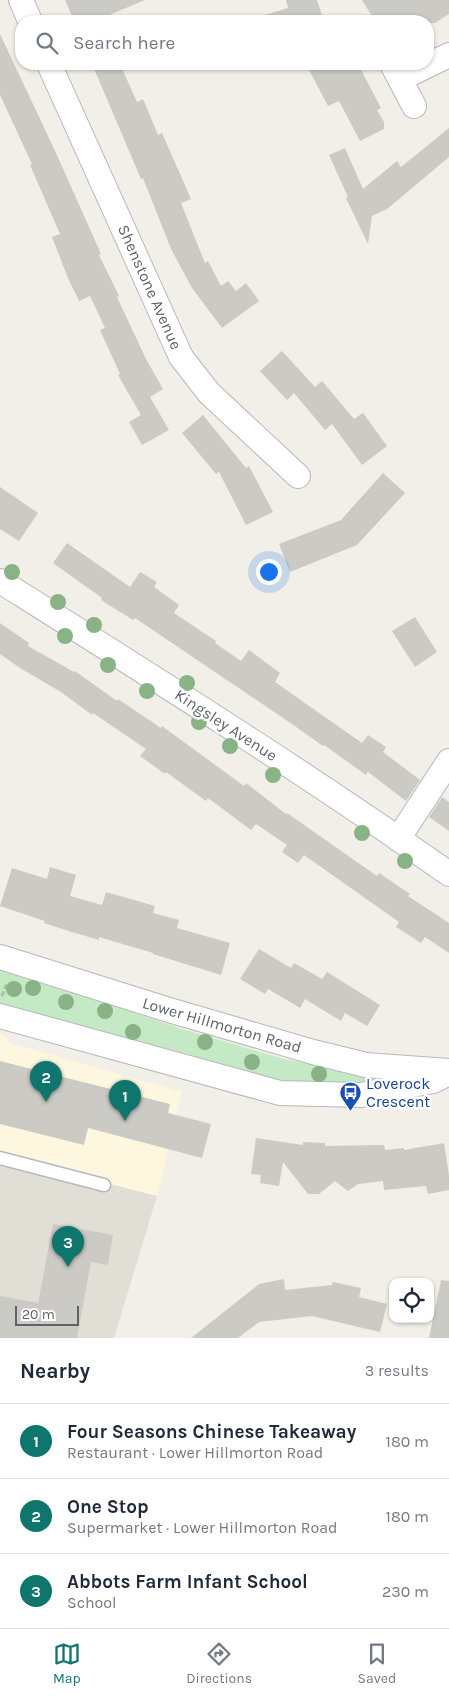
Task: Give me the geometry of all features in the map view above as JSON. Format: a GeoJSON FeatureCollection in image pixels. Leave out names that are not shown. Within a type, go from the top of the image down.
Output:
{"type":"FeatureCollection","features":[{"type":"Feature","properties":{"kind":"street"},"geometry":{"type":"LineString","coordinates":[[21,0],[27,15]]}},
{"type":"Feature","properties":{"kind":"street"},"geometry":{"type":"LineString","coordinates":[[434,60],[449,55]]}},
{"type":"Feature","properties":{"kind":"street","name":"Shenstone Avenue"},"geometry":{"type":"LineString","coordinates":[[52,70],[181,357],[209,393],[298,476]]}},
{"type":"Feature","properties":{"kind":"street"},"geometry":{"type":"LineString","coordinates":[[396,72],[414,106]]}},
{"type":"Feature","properties":{"kind":"street","name":"Kingsley Avenue"},"geometry":{"type":"LineString","coordinates":[[0,581],[141,670],[449,874]]}},
{"type":"Feature","properties":{"kind":"street"},"geometry":{"type":"LineString","coordinates":[[398,839],[449,762]]}},
{"type":"Feature","properties":{"kind":"street","name":"Lower Hillmorton Road"},"geometry":{"type":"LineString","coordinates":[[0,957],[169,1010],[313,1052],[366,1065],[449,1072]]}},
{"type":"Feature","properties":{"kind":"street","name":"Lower Hillmorton Road"},"geometry":{"type":"LineString","coordinates":[[0,1016],[280,1093],[361,1095],[433,1081],[449,1072]]}},
{"type":"Feature","properties":{"kind":"lane"},"geometry":{"type":"LineString","coordinates":[[0,1158],[104,1185]]}},
{"type":"Feature","properties":{"kind":"shaded area"},"geometry":{"type":"Polygon","coordinates":[[[0,1032],[12,1044],[182,1092],[157,1196],[0,1156],[0,1032]]]}},
{"type":"Feature","properties":{"kind":"shaded area"},"geometry":{"type":"Polygon","coordinates":[[[0,1156],[157,1196],[114,1338],[0,1338],[0,1156]]]}},
{"type":"Feature","properties":{"kind":"green space"},"geometry":{"type":"Polygon","coordinates":[[[0,969],[182,1029],[284,1059],[360,1074],[421,1077],[329,1086],[263,1079],[156,1050],[0,1003],[0,969]]]}},
{"type":"Feature","properties":{"kind":"building"},"geometry":{"type":"Polygon","coordinates":[[[65,0],[145,0],[109,15],[71,15],[65,0]]]}},
{"type":"Feature","properties":{"kind":"building"},"geometry":{"type":"Polygon","coordinates":[[[286,0],[317,0],[322,15],[265,15],[288,8],[286,0]]]}},
{"type":"Feature","properties":{"kind":"building"},"geometry":{"type":"Polygon","coordinates":[[[362,0],[449,0],[449,14],[435,23],[434,15],[371,15],[362,0]]]}},
{"type":"Feature","properties":{"kind":"building"},"geometry":{"type":"Polygon","coordinates":[[[0,34],[101,254],[99,255],[119,296],[117,297],[146,359],[163,389],[150,397],[169,430],[142,445],[129,422],[141,415],[118,375],[120,374],[100,330],[105,328],[90,296],[79,301],[68,278],[52,237],[60,234],[30,165],[32,164],[0,95],[0,34]]]}},
{"type":"Feature","properties":{"kind":"building"},"geometry":{"type":"Polygon","coordinates":[[[95,70],[123,70],[137,102],[143,99],[158,135],[162,133],[191,199],[181,203],[205,263],[208,261],[221,286],[228,281],[236,291],[246,283],[259,301],[222,328],[192,288],[171,249],[143,178],[141,179],[95,70]]]}},
{"type":"Feature","properties":{"kind":"building"},"geometry":{"type":"Polygon","coordinates":[[[309,70],[361,70],[381,108],[377,110],[384,122],[384,129],[360,141],[339,101],[328,106],[309,70]]]}},
{"type":"Feature","properties":{"kind":"building"},"geometry":{"type":"Polygon","coordinates":[[[449,128],[449,157],[387,209],[372,216],[368,244],[346,198],[348,197],[329,155],[345,148],[363,189],[397,161],[401,167],[449,128]]]}},
{"type":"Feature","properties":{"kind":"building"},"geometry":{"type":"Polygon","coordinates":[[[282,351],[315,387],[322,381],[354,419],[363,413],[387,446],[362,465],[332,424],[325,430],[294,393],[287,400],[260,371],[282,351]]]}},
{"type":"Feature","properties":{"kind":"building"},"geometry":{"type":"Polygon","coordinates":[[[203,415],[246,468],[249,466],[273,512],[246,525],[219,472],[216,474],[182,433],[203,415]]]}},
{"type":"Feature","properties":{"kind":"building"},"geometry":{"type":"Polygon","coordinates":[[[383,473],[405,493],[357,545],[290,572],[279,544],[341,520],[383,473]]]}},
{"type":"Feature","properties":{"kind":"building"},"geometry":{"type":"Polygon","coordinates":[[[0,487],[38,513],[19,541],[0,529],[0,487]]]}},
{"type":"Feature","properties":{"kind":"building"},"geometry":{"type":"Polygon","coordinates":[[[67,543],[130,587],[140,572],[157,582],[154,587],[179,605],[174,613],[216,641],[215,643],[241,661],[249,650],[280,673],[275,682],[362,743],[368,735],[386,747],[383,752],[420,780],[406,801],[368,772],[366,775],[135,618],[133,620],[101,600],[102,598],[53,563],[67,543]]]}},
{"type":"Feature","properties":{"kind":"building"},"geometry":{"type":"Polygon","coordinates":[[[415,617],[437,652],[415,667],[392,631],[415,617]]]}},
{"type":"Feature","properties":{"kind":"building"},"geometry":{"type":"Polygon","coordinates":[[[0,623],[29,643],[28,646],[75,671],[117,701],[118,699],[161,728],[162,726],[244,786],[246,783],[286,814],[377,876],[379,873],[410,894],[408,896],[449,923],[449,953],[425,937],[421,943],[396,927],[399,922],[304,855],[298,863],[282,852],[287,845],[256,824],[251,830],[208,798],[206,801],[166,772],[165,774],[140,756],[146,749],[0,654],[0,623]]]}},
{"type":"Feature","properties":{"kind":"building"},"geometry":{"type":"Polygon","coordinates":[[[442,797],[449,802],[449,831],[429,817],[442,797]]]}},
{"type":"Feature","properties":{"kind":"building"},"geometry":{"type":"Polygon","coordinates":[[[50,867],[76,875],[70,896],[102,905],[106,892],[155,906],[153,913],[179,920],[177,928],[230,943],[221,975],[99,937],[99,940],[72,932],[0,906],[12,868],[47,879],[50,867]]]}},
{"type":"Feature","properties":{"kind":"building"},"geometry":{"type":"Polygon","coordinates":[[[259,949],[291,968],[294,963],[322,979],[327,972],[380,1005],[367,1026],[345,1013],[341,1021],[305,999],[300,1008],[268,989],[265,994],[240,979],[259,949]]]}},
{"type":"Feature","properties":{"kind":"building"},"geometry":{"type":"Polygon","coordinates":[[[0,1061],[170,1104],[168,1113],[211,1124],[202,1158],[88,1128],[84,1145],[0,1124],[0,1061]]]}},
{"type":"Feature","properties":{"kind":"building"},"geometry":{"type":"Polygon","coordinates":[[[256,1138],[303,1145],[303,1142],[325,1143],[325,1146],[384,1145],[385,1150],[404,1148],[404,1150],[444,1143],[449,1175],[449,1190],[428,1194],[426,1186],[384,1190],[383,1181],[358,1184],[348,1191],[335,1181],[319,1194],[308,1194],[283,1162],[279,1186],[260,1183],[261,1175],[251,1174],[256,1138]]]}},
{"type":"Feature","properties":{"kind":"building"},"geometry":{"type":"Polygon","coordinates":[[[53,1224],[113,1235],[108,1265],[91,1262],[77,1338],[0,1338],[0,1296],[38,1303],[53,1224]]]}},
{"type":"Feature","properties":{"kind":"building"},"geometry":{"type":"Polygon","coordinates":[[[284,1279],[285,1290],[332,1285],[333,1282],[361,1288],[359,1297],[387,1304],[380,1332],[312,1316],[259,1322],[238,1338],[191,1338],[259,1284],[284,1279]]]}},
{"type":"Feature","properties":{"kind":"building"},"geometry":{"type":"Polygon","coordinates":[[[441,1280],[449,1281],[449,1338],[429,1338],[432,1323],[434,1323],[441,1280]]]}},
{"type":"Feature","properties":{"kind":"place","name":"One Stop"},"geometry":{"type":"Point","coordinates":[46,1102]}},
{"type":"Feature","properties":{"kind":"place","name":"Loverock Crescent"},"geometry":{"type":"Point","coordinates":[350,1111]}},
{"type":"Feature","properties":{"kind":"place","name":"Four Seasons Chinese Takeaway"},"geometry":{"type":"Point","coordinates":[125,1121]}},
{"type":"Feature","properties":{"kind":"place","name":"Abbots Farm Infant School"},"geometry":{"type":"Point","coordinates":[68,1267]}}]}
